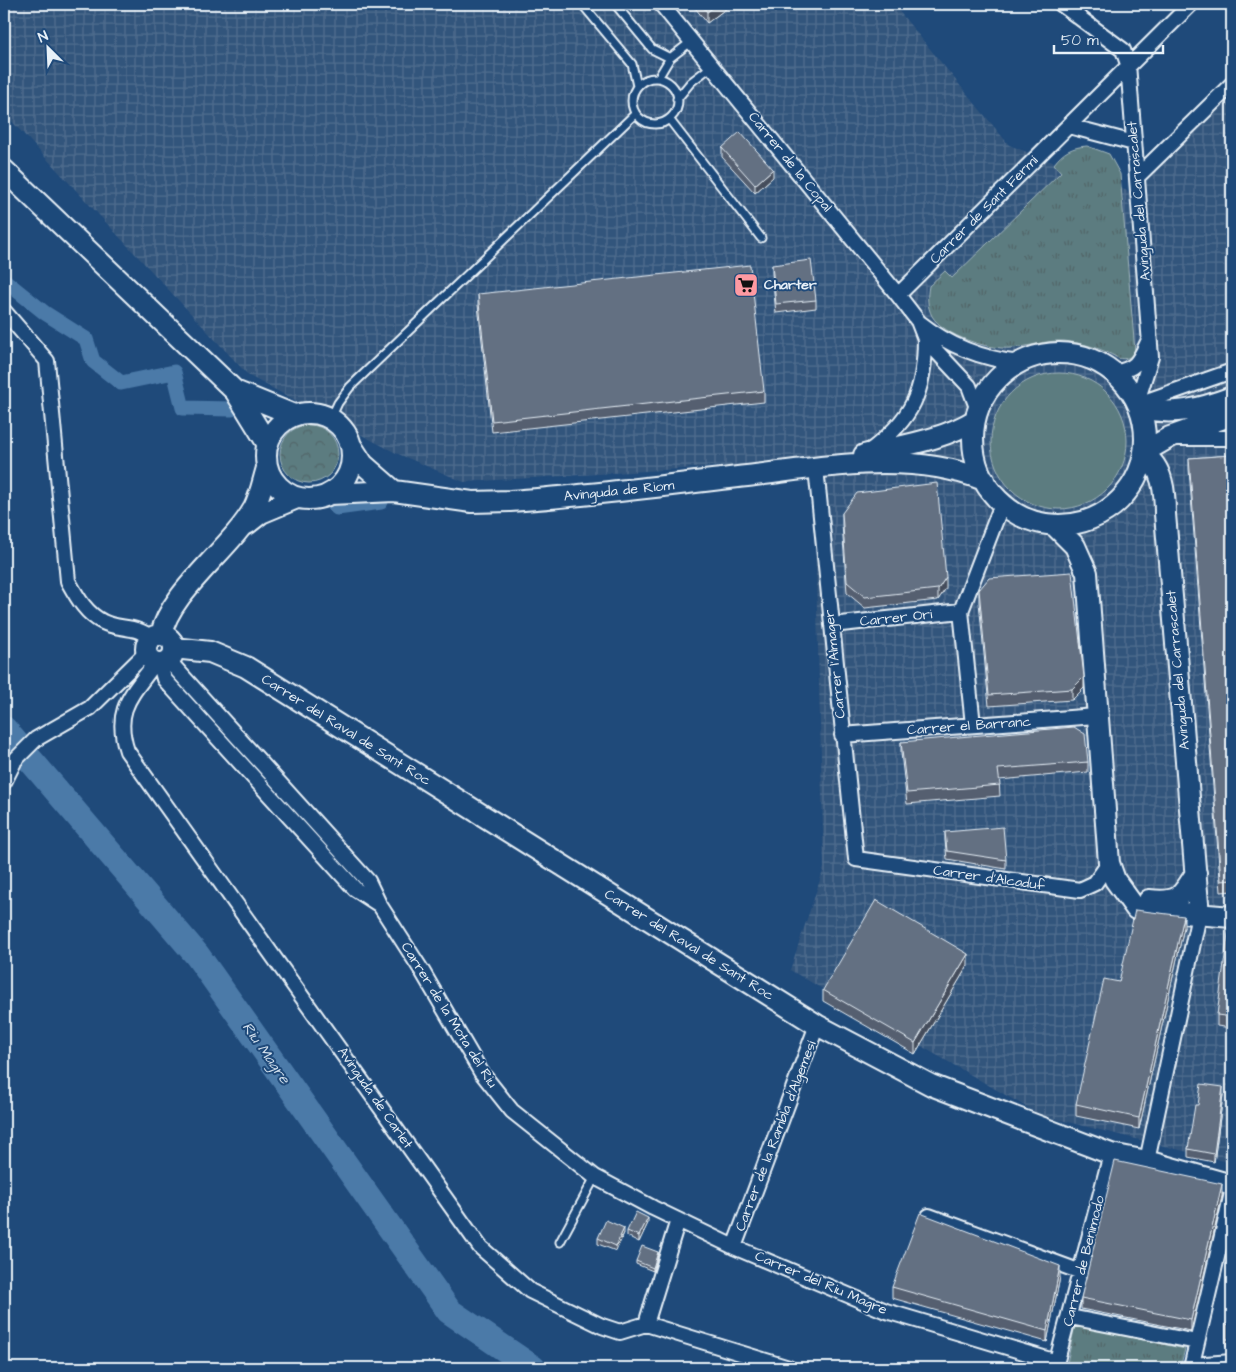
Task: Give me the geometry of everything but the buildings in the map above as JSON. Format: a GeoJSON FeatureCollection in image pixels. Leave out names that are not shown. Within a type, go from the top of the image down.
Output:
{"type":"FeatureCollection","features":[{"type":"Feature","properties":{"kind":"street","name":"Carrer de la Copal"},"geometry":{"type":"LineString","coordinates":[[661,4],[918,321],[932,333],[965,351],[983,357],[1020,363]]}},
{"type":"Feature","properties":{"kind":"street"},"geometry":{"type":"LineString","coordinates":[[1061,4],[1123,50],[1128,64]]}},
{"type":"Feature","properties":{"kind":"street","name":"Carrer de Sant Fermí"},"geometry":{"type":"LineString","coordinates":[[898,295],[1070,126],[1128,64],[1191,4]]}},
{"type":"Feature","properties":{"kind":"street","name":"Avinguda del Carrascalet"},"geometry":{"type":"LineString","coordinates":[[1128,64],[1151,357],[1138,405]]}},
{"type":"Feature","properties":{"kind":"street"},"geometry":{"type":"LineString","coordinates":[[1137,177],[1232,84]]}},
{"type":"Feature","properties":{"kind":"street"},"geometry":{"type":"LineString","coordinates":[[1070,126],[1134,143]]}},
{"type":"Feature","properties":{"kind":"street"},"geometry":{"type":"LineString","coordinates":[[4,170],[235,391],[267,443]]}},
{"type":"Feature","properties":{"kind":"street"},"geometry":{"type":"LineString","coordinates":[[4,311],[47,360],[68,581],[81,605],[104,623],[126,626],[145,633],[159,651]]}},
{"type":"Feature","properties":{"kind":"street","name":"Carrer de la Copal"},"geometry":{"type":"LineString","coordinates":[[918,321],[925,339],[969,386],[977,415]]}},
{"type":"Feature","properties":{"kind":"street","name":"Avinguda del Carrascalet"},"geometry":{"type":"LineString","coordinates":[[1114,373],[1130,370],[1138,363],[1150,337]]}},
{"type":"Feature","properties":{"kind":"street","name":"Carrer de la Copal"},"geometry":{"type":"LineString","coordinates":[[865,455],[900,426],[915,401],[924,374],[925,339]]}},
{"type":"Feature","properties":{"kind":"street"},"geometry":{"type":"LineString","coordinates":[[1148,458],[1138,405],[1131,391],[1114,373],[1100,364],[1069,354],[1036,357],[1020,363],[994,383],[977,415],[974,451],[984,480],[1002,504],[1026,518],[1054,525],[1084,521],[1112,507],[1133,484],[1148,458],[1170,437],[1232,415]]}},
{"type":"Feature","properties":{"kind":"street"},"geometry":{"type":"LineString","coordinates":[[1138,405],[1232,371]]}},
{"type":"Feature","properties":{"kind":"street"},"geometry":{"type":"LineString","coordinates":[[235,391],[294,415]]}},
{"type":"Feature","properties":{"kind":"street"},"geometry":{"type":"LineString","coordinates":[[1138,405],[1154,412],[1184,412],[1232,397]]}},
{"type":"Feature","properties":{"kind":"street"},"geometry":{"type":"LineString","coordinates":[[297,498],[278,486],[267,468],[265,456],[267,443],[273,431],[282,421],[306,412],[319,413],[331,418],[344,430],[363,464],[394,491]]}},
{"type":"Feature","properties":{"kind":"street","name":"Avinguda de Riom"},"geometry":{"type":"LineString","coordinates":[[844,465],[865,455],[929,440],[962,428],[977,415]]}},
{"type":"Feature","properties":{"kind":"street"},"geometry":{"type":"LineString","coordinates":[[1170,437],[1232,438]]}},
{"type":"Feature","properties":{"kind":"street"},"geometry":{"type":"LineString","coordinates":[[237,532],[261,513],[297,498],[314,499],[330,494],[341,486],[349,474],[352,461],[352,447]]}},
{"type":"Feature","properties":{"kind":"street","name":"Avinguda del Carrascalet"},"geometry":{"type":"LineString","coordinates":[[1147,1161],[1199,915],[1165,498],[1148,458]]}},
{"type":"Feature","properties":{"kind":"street","name":"Avinguda de Riom"},"geometry":{"type":"LineString","coordinates":[[330,494],[394,491],[472,502],[510,501],[844,465],[927,465],[956,470],[984,480]]}},
{"type":"Feature","properties":{"kind":"street"},"geometry":{"type":"LineString","coordinates":[[4,782],[15,760],[36,740],[90,708],[159,651],[169,610],[237,532],[254,508],[267,468]]}},
{"type":"Feature","properties":{"kind":"street","name":"Carrer l'Almager"},"geometry":{"type":"LineString","coordinates":[[816,468],[856,859]]}},
{"type":"Feature","properties":{"kind":"street"},"geometry":{"type":"LineString","coordinates":[[973,725],[961,611],[1002,504]]}},
{"type":"Feature","properties":{"kind":"street"},"geometry":{"type":"LineString","coordinates":[[1054,525],[1075,546],[1087,574],[1096,716],[1109,863],[1115,880],[1136,909],[1232,917]]}},
{"type":"Feature","properties":{"kind":"street","name":"Carrer Ori"},"geometry":{"type":"LineString","coordinates":[[832,625],[961,611]]}},
{"type":"Feature","properties":{"kind":"street","name":"Carrer de la Mota del Riu"},"geometry":{"type":"LineString","coordinates":[[159,651],[164,679],[355,889],[379,904],[422,971],[481,1072],[512,1111],[595,1177]]}},
{"type":"Feature","properties":{"kind":"street","name":"Carrer del Raval de Sant Roc"},"geometry":{"type":"LineString","coordinates":[[159,651],[210,652],[246,667],[818,1025],[930,1085],[1111,1154],[1147,1161],[1232,1185]]}},
{"type":"Feature","properties":{"kind":"street","name":"Avinguda de Carlet"},"geometry":{"type":"LineString","coordinates":[[159,651],[131,696],[120,722],[127,751],[480,1247],[530,1291],[587,1319],[620,1332],[646,1324]]}},
{"type":"Feature","properties":{"kind":"street","name":"Carrer el Barranc"},"geometry":{"type":"LineString","coordinates":[[842,735],[1096,716]]}},
{"type":"Feature","properties":{"kind":"street"},"geometry":{"type":"LineString","coordinates":[[1105,814],[1119,828],[1122,871],[1128,882],[1145,899],[1169,902],[1181,895],[1196,874]]}},
{"type":"Feature","properties":{"kind":"street","name":"Carrer d'Alcaduf"},"geometry":{"type":"LineString","coordinates":[[856,859],[1080,890],[1095,883],[1109,863]]}},
{"type":"Feature","properties":{"kind":"street","name":"Carrer de la Rambla d'Algemesí"},"geometry":{"type":"LineString","coordinates":[[734,1247],[818,1025]]}},
{"type":"Feature","properties":{"kind":"street","name":"Carrer de Benimodo"},"geometry":{"type":"LineString","coordinates":[[1056,1365],[1111,1154]]}},
{"type":"Feature","properties":{"kind":"street","name":"Carrer del Riu Magre"},"geometry":{"type":"LineString","coordinates":[[595,1177],[734,1247],[886,1311],[1056,1365]]}},
{"type":"Feature","properties":{"kind":"street"},"geometry":{"type":"LineString","coordinates":[[1232,1193],[1227,1237],[1197,1342],[1192,1367],[1232,1362]]}},
{"type":"Feature","properties":{"kind":"street"},"geometry":{"type":"LineString","coordinates":[[929,1216],[1081,1272]]}},
{"type":"Feature","properties":{"kind":"street"},"geometry":{"type":"LineString","coordinates":[[678,1220],[646,1324],[789,1368]]}},
{"type":"Feature","properties":{"kind":"street"},"geometry":{"type":"LineString","coordinates":[[1070,1317],[1197,1342]]}},
{"type":"Feature","properties":{"kind":"lane"},"geometry":{"type":"LineString","coordinates":[[582,4],[632,64],[637,86]]}},
{"type":"Feature","properties":{"kind":"lane"},"geometry":{"type":"LineString","coordinates":[[615,4],[652,49],[670,58]]}},
{"type":"Feature","properties":{"kind":"lane"},"geometry":{"type":"LineString","coordinates":[[658,78],[670,58],[692,41]]}},
{"type":"Feature","properties":{"kind":"lane"},"geometry":{"type":"LineString","coordinates":[[677,99],[691,82],[712,66]]}},
{"type":"Feature","properties":{"kind":"lane"},"geometry":{"type":"LineString","coordinates":[[650,78],[658,78],[671,85],[677,99],[677,106],[669,119],[655,124],[640,119],[635,114],[631,99],[637,86],[650,78]]}},
{"type":"Feature","properties":{"kind":"lane"},"geometry":{"type":"LineString","coordinates":[[331,418],[338,403],[350,387],[635,114]]}},
{"type":"Feature","properties":{"kind":"lane"},"geometry":{"type":"LineString","coordinates":[[669,119],[761,238]]}},
{"type":"Feature","properties":{"kind":"lane"},"geometry":{"type":"LineString","coordinates":[[560,1242],[595,1177]]}},
{"type":"Feature","properties":{"kind":"shaded area"},"geometry":{"type":"Polygon","coordinates":[[[4,4],[622,4],[627,10],[632,4],[893,4],[1009,145],[1130,192],[1232,94],[1232,1163],[1040,1115],[790,970],[824,868],[813,461],[464,482],[396,453],[249,376],[4,113],[4,4]]]}},
{"type":"Feature","properties":{"kind":"green space"},"geometry":{"type":"Polygon","coordinates":[[[1087,146],[1109,154],[1120,174],[1135,352],[1127,358],[1121,359],[1092,346],[1064,341],[1011,348],[991,347],[968,340],[946,330],[932,316],[929,309],[929,286],[945,271],[952,278],[1061,172],[1054,164],[1061,156],[1072,149],[1087,146]]]}},
{"type":"Feature","properties":{"kind":"green space"},"geometry":{"type":"Polygon","coordinates":[[[1059,373],[1085,378],[1097,384],[1107,393],[1116,403],[1122,415],[1127,441],[1122,467],[1116,479],[1107,489],[1097,498],[1085,504],[1059,509],[1033,504],[1021,498],[1011,489],[1002,479],[996,467],[991,441],[996,415],[1002,403],[1011,393],[1021,384],[1033,378],[1059,373]]]}},
{"type":"Feature","properties":{"kind":"green space"},"geometry":{"type":"Polygon","coordinates":[[[309,425],[325,430],[333,438],[338,454],[333,470],[325,478],[309,483],[293,478],[285,470],[280,454],[285,438],[293,430],[309,425]]]}},
{"type":"Feature","properties":{"kind":"green space"},"geometry":{"type":"Polygon","coordinates":[[[1075,1325],[1185,1349],[1180,1368],[1066,1368],[1075,1325]]]}},
{"type":"Feature","properties":{"kind":"waterway"},"geometry":{"type":"LineString","coordinates":[[4,280],[45,313],[86,339],[93,361],[121,383],[174,372],[183,408],[232,409]]}},
{"type":"Feature","properties":{"kind":"waterway"},"geometry":{"type":"LineString","coordinates":[[334,505],[337,508],[381,502]]}},
{"type":"Feature","properties":{"kind":"waterway","name":"Riu Magre"},"geometry":{"type":"LineString","coordinates":[[4,729],[197,955],[449,1311],[533,1368]]}},
{"type":"Feature","properties":{"kind":"place","name":"Charter"},"geometry":{"type":"Point","coordinates":[746,285]}}]}
